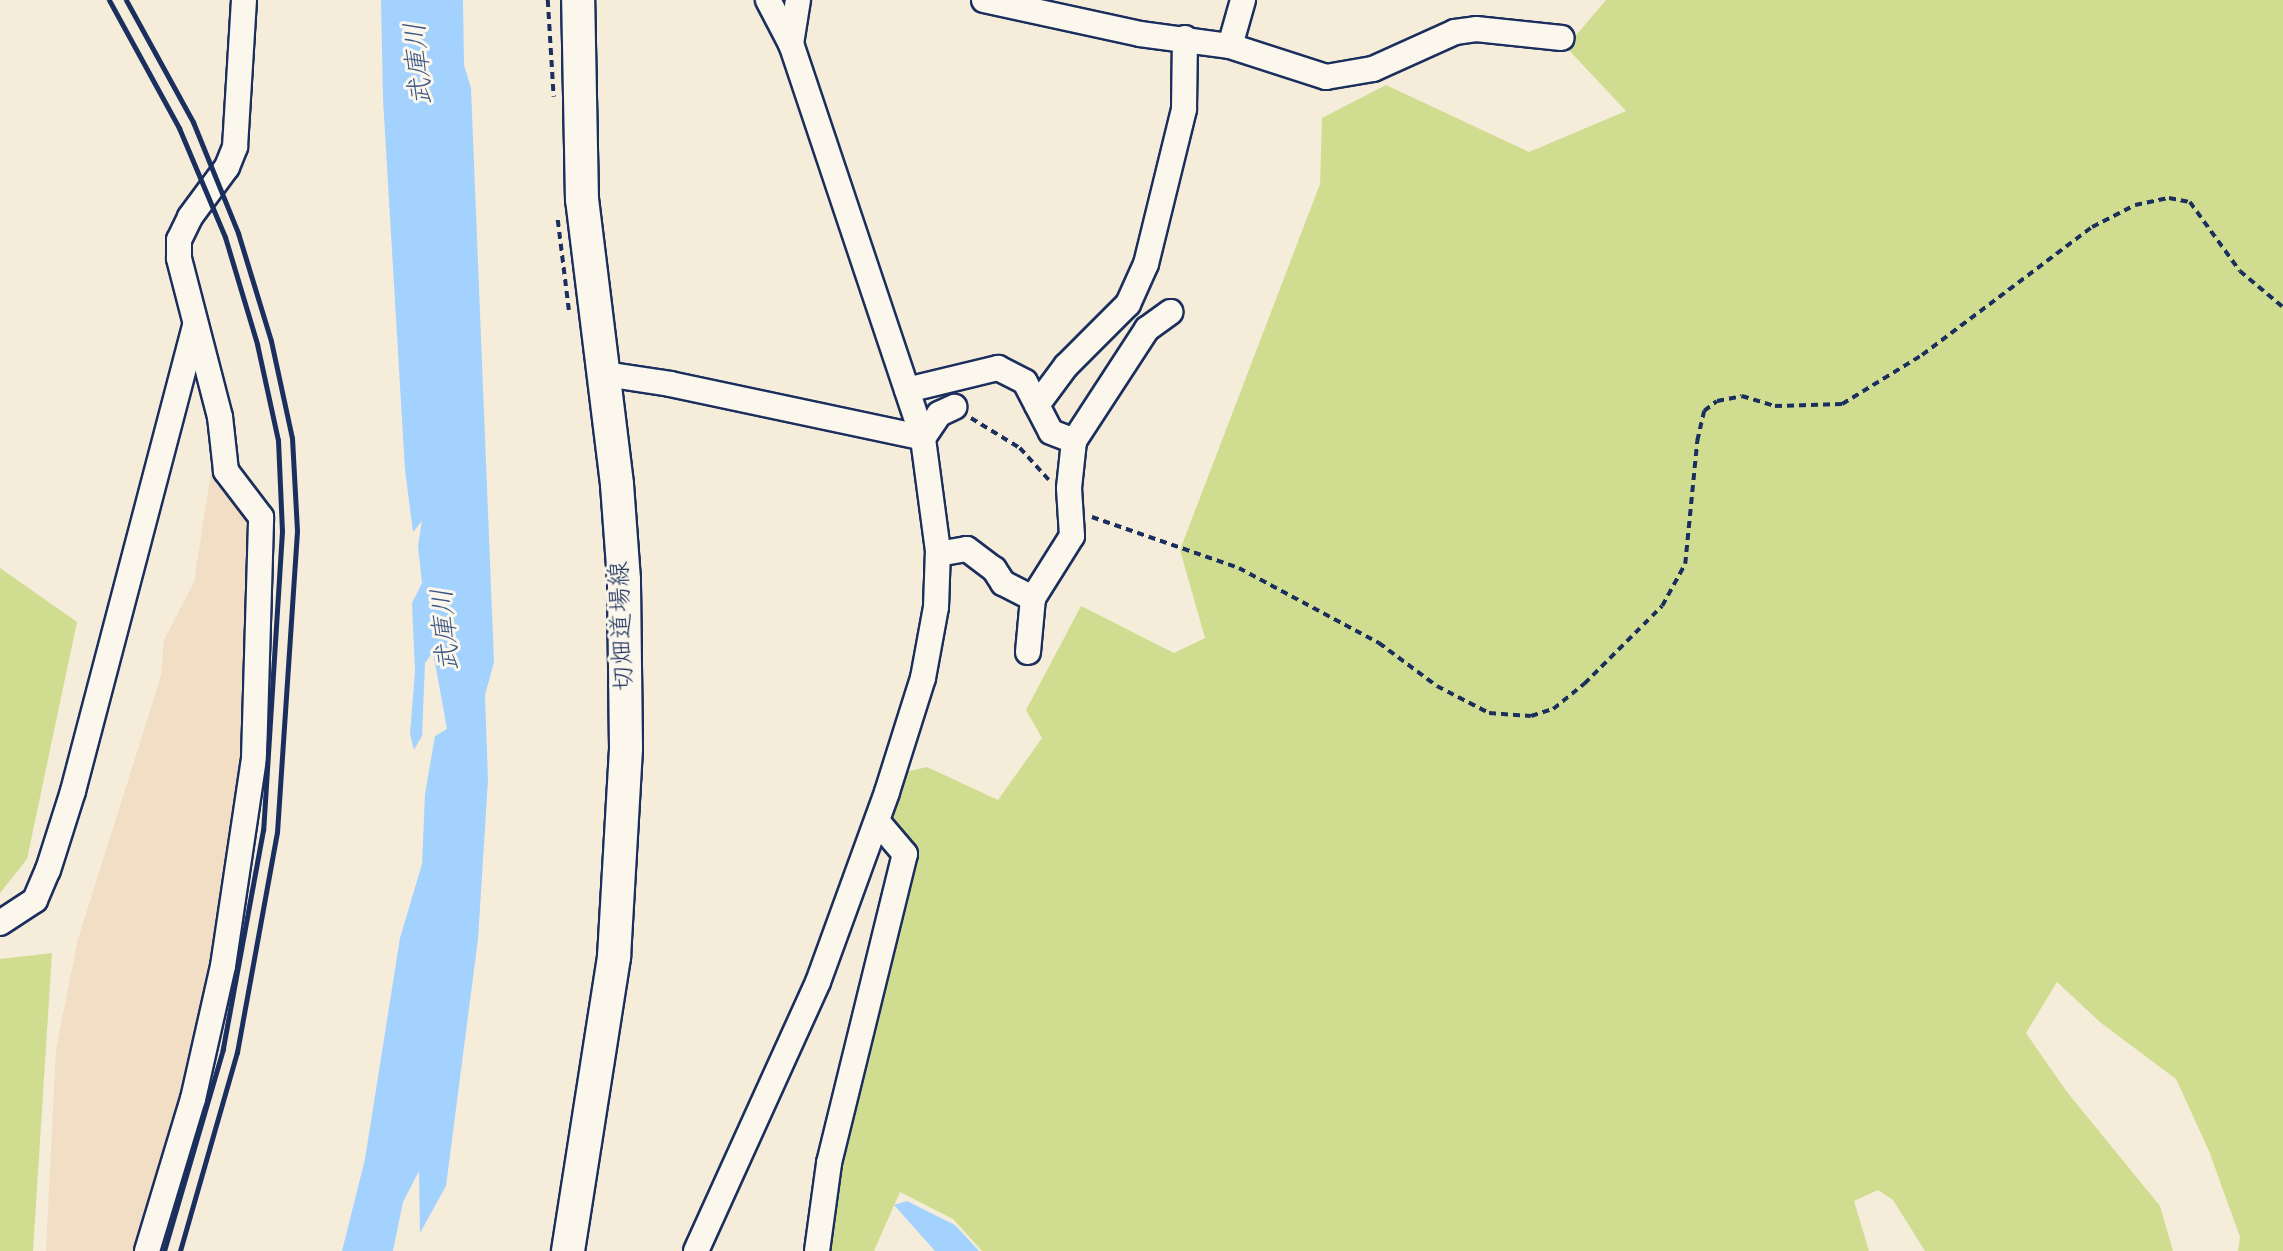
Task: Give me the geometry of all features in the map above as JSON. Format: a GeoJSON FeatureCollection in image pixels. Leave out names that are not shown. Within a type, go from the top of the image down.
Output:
{"type":"FeatureCollection","features":[{"type":"Feature","properties":{"kind":"main road","name":"切畑道場線"},"geometry":{"type":"LineString","coordinates":[[568,1251],[614,957],[623,830],[624,580],[605,374],[582,200],[578,0]]}},
{"type":"Feature","properties":{"kind":"street"},"geometry":{"type":"LineString","coordinates":[[147,1251],[193,1099],[223,966],[254,758],[261,517],[226,471],[220,417],[179,258],[179,240],[235,147],[244,0]]}},
{"type":"Feature","properties":{"kind":"street"},"geometry":{"type":"LineString","coordinates":[[696,1251],[818,982],[877,821],[923,678],[936,607],[938,554],[923,438],[791,44],[768,0]]}},
{"type":"Feature","properties":{"kind":"street"},"geometry":{"type":"LineString","coordinates":[[791,44],[798,0]]}},
{"type":"Feature","properties":{"kind":"street"},"geometry":{"type":"LineString","coordinates":[[984,0],[1140,34],[1230,46],[1326,78],[1373,69],[1455,32],[1476,29],[1562,38]]}},
{"type":"Feature","properties":{"kind":"street"},"geometry":{"type":"LineString","coordinates":[[1230,46],[1243,0]]}},
{"type":"Feature","properties":{"kind":"street"},"geometry":{"type":"LineString","coordinates":[[1037,405],[1066,366],[1128,304],[1146,264],[1184,109],[1185,38]]}},
{"type":"Feature","properties":{"kind":"street"},"geometry":{"type":"LineString","coordinates":[[1028,652],[1033,598],[1072,536],[1069,488],[1074,441],[1147,329],[1170,312]]}},
{"type":"Feature","properties":{"kind":"street"},"geometry":{"type":"LineString","coordinates":[[0,923],[35,900],[48,870],[73,791],[195,324]]}},
{"type":"Feature","properties":{"kind":"street"},"geometry":{"type":"LineString","coordinates":[[907,390],[998,368],[1025,383],[1037,405],[1041,420],[1051,432],[1074,441]]}},
{"type":"Feature","properties":{"kind":"street"},"geometry":{"type":"LineString","coordinates":[[605,374],[923,438]]}},
{"type":"Feature","properties":{"kind":"street"},"geometry":{"type":"LineString","coordinates":[[923,438],[939,414],[954,407]]}},
{"type":"Feature","properties":{"kind":"street"},"geometry":{"type":"LineString","coordinates":[[938,554],[967,549],[994,569],[1003,583],[1033,598]]}},
{"type":"Feature","properties":{"kind":"street"},"geometry":{"type":"LineString","coordinates":[[817,1251],[828,1163],[905,854],[877,821]]}},
{"type":"Feature","properties":{"kind":"path"},"geometry":{"type":"LineString","coordinates":[[548,0],[554,110]]}},
{"type":"Feature","properties":{"kind":"path"},"geometry":{"type":"LineString","coordinates":[[1086,513],[1108,526],[1152,535],[1239,568],[1380,643],[1437,686],[1489,713],[1531,716],[1553,709],[1584,684],[1662,606],[1685,564],[1696,441],[1703,411],[1717,401],[1742,396],[1774,406],[1842,404],[1922,355],[2092,227],[2135,205],[2169,198],[2190,202],[2240,271],[2283,307]]}},
{"type":"Feature","properties":{"kind":"path"},"geometry":{"type":"LineString","coordinates":[[558,213],[570,317]]}},
{"type":"Feature","properties":{"kind":"path"},"geometry":{"type":"LineString","coordinates":[[954,407],[1020,448],[1057,488]]}},
{"type":"Feature","properties":{"kind":"shaded area"},"geometry":{"type":"Polygon","coordinates":[[[213,459],[272,516],[265,715],[152,1251],[46,1251],[56,1049],[78,939],[161,676],[164,640],[194,582],[213,459]]]}},
{"type":"Feature","properties":{"kind":"green space"},"geometry":{"type":"Polygon","coordinates":[[[1606,0],[2283,0],[2283,1251],[2238,1251],[2240,1237],[2209,1151],[2176,1079],[2101,1023],[2057,982],[2026,1033],[2067,1092],[2160,1206],[2173,1251],[1925,1251],[1893,1200],[1878,1190],[1854,1201],[1869,1251],[982,1251],[953,1219],[900,1192],[874,1251],[830,1251],[848,1123],[913,854],[889,818],[905,772],[927,767],[998,800],[1042,738],[1026,710],[1081,606],[1174,653],[1205,638],[1180,550],[1320,184],[1322,118],[1386,85],[1529,152],[1626,111],[1566,47],[1606,0]]]}},
{"type":"Feature","properties":{"kind":"green space"},"geometry":{"type":"Polygon","coordinates":[[[0,568],[77,622],[27,859],[0,893],[0,568]]]}},
{"type":"Feature","properties":{"kind":"green space"},"geometry":{"type":"Polygon","coordinates":[[[52,953],[33,1251],[0,1251],[0,959],[52,953]]]}},
{"type":"Feature","properties":{"kind":"water","name":"武庫川"},"geometry":{"type":"Polygon","coordinates":[[[381,0],[463,0],[464,65],[471,88],[494,662],[485,695],[488,780],[478,939],[446,1186],[420,1233],[419,1171],[403,1202],[393,1251],[342,1251],[365,1159],[400,938],[422,864],[425,794],[435,736],[447,729],[433,652],[425,663],[422,736],[414,750],[410,734],[415,671],[412,603],[422,583],[418,546],[422,521],[413,532],[405,470],[383,99],[381,0]]]}},
{"type":"Feature","properties":{"kind":"water"},"geometry":{"type":"Polygon","coordinates":[[[907,1201],[955,1225],[979,1251],[935,1251],[894,1205],[907,1201]]]}},
{"type":"Feature","properties":{"kind":"railway"},"geometry":{"type":"LineString","coordinates":[[109,0],[179,128],[225,237],[257,344],[278,440],[282,531],[263,830],[223,1049],[164,1251]]}},
{"type":"Feature","properties":{"kind":"railway"},"geometry":{"type":"LineString","coordinates":[[126,0],[193,122],[238,233],[271,341],[292,438],[297,531],[277,832],[237,1052],[180,1251]]}}]}
